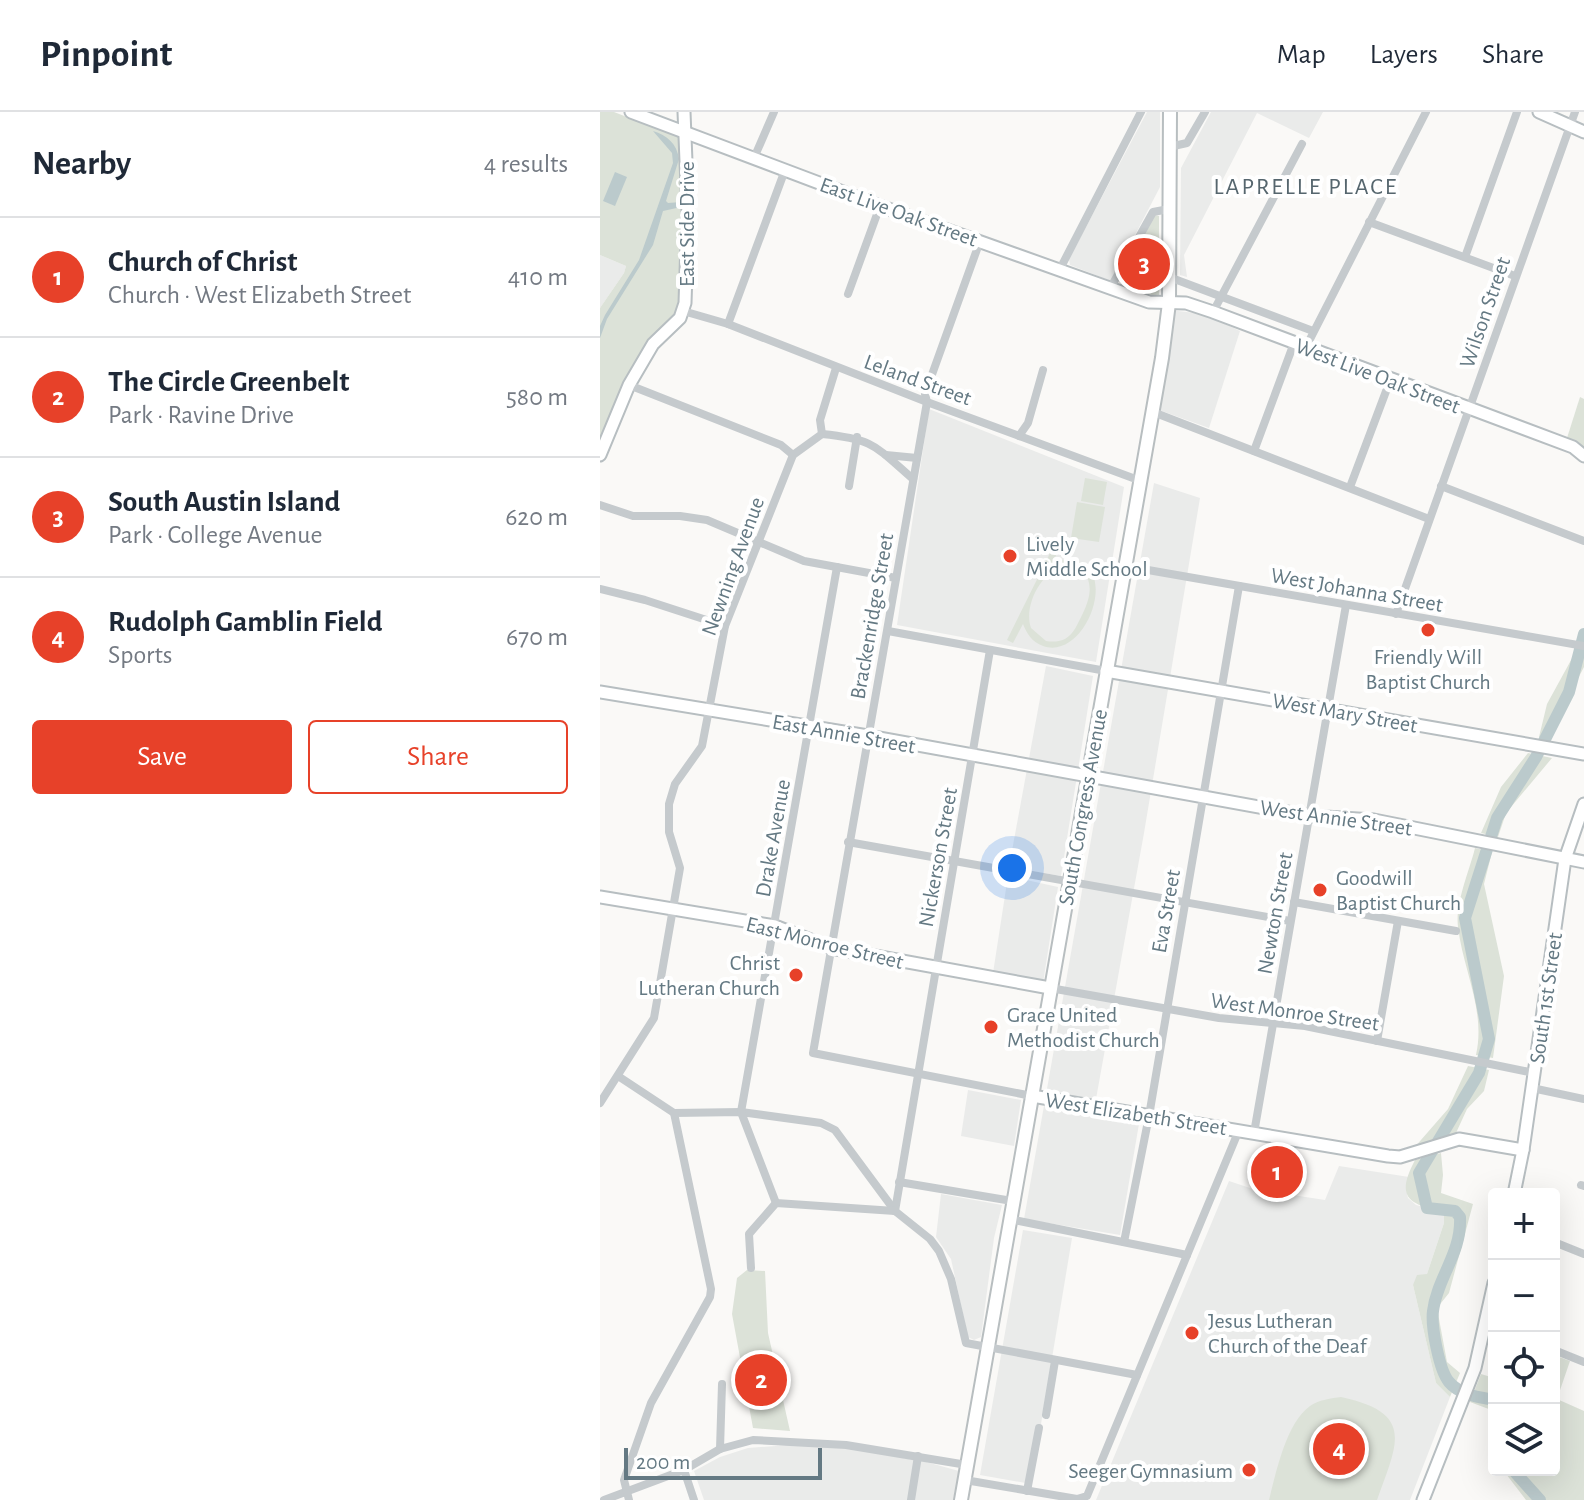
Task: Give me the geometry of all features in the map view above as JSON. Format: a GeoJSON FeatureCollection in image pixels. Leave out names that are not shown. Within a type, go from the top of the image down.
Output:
{"type":"FeatureCollection","features":[{"type":"Feature","properties":{"kind":"main road","name":"South Congress Avenue"},"geometry":{"type":"LineString","coordinates":[[961,1500],[1153,412],[1169,303],[1170,112]]}},
{"type":"Feature","properties":{"kind":"street","name":"East Live Oak Street"},"geometry":{"type":"LineString","coordinates":[[631,112],[880,206],[1149,302],[1169,303]]}},
{"type":"Feature","properties":{"kind":"street"},"geometry":{"type":"LineString","coordinates":[[667,125],[674,112]]}},
{"type":"Feature","properties":{"kind":"street","name":"East Side Drive"},"geometry":{"type":"LineString","coordinates":[[600,455],[629,385],[653,344],[680,318],[683,311],[688,211],[684,112]]}},
{"type":"Feature","properties":{"kind":"street"},"geometry":{"type":"LineString","coordinates":[[754,158],[774,112]]}},
{"type":"Feature","properties":{"kind":"street"},"geometry":{"type":"LineString","coordinates":[[1060,269],[1141,112]]}},
{"type":"Feature","properties":{"kind":"street"},"geometry":{"type":"LineString","coordinates":[[1169,147],[1187,143],[1205,112]]}},
{"type":"Feature","properties":{"kind":"street"},"geometry":{"type":"LineString","coordinates":[[1254,451],[1300,345],[1313,331],[1426,112]]}},
{"type":"Feature","properties":{"kind":"street"},"geometry":{"type":"LineString","coordinates":[[1465,257],[1517,112]]}},
{"type":"Feature","properties":{"kind":"street"},"geometry":{"type":"LineString","coordinates":[[1539,112],[1584,132]]}},
{"type":"Feature","properties":{"kind":"street","name":"Wilson Street"},"geometry":{"type":"LineString","coordinates":[[1396,614],[1575,112]]}},
{"type":"Feature","properties":{"kind":"street"},"geometry":{"type":"LineString","coordinates":[[1213,312],[1302,144]]}},
{"type":"Feature","properties":{"kind":"street"},"geometry":{"type":"LineString","coordinates":[[728,324],[785,170]]}},
{"type":"Feature","properties":{"kind":"street"},"geometry":{"type":"LineString","coordinates":[[848,294],[880,206]]}},
{"type":"Feature","properties":{"kind":"street"},"geometry":{"type":"LineString","coordinates":[[1111,287],[1153,212],[1169,209]]}},
{"type":"Feature","properties":{"kind":"street"},"geometry":{"type":"LineString","coordinates":[[1369,222],[1515,276]]}},
{"type":"Feature","properties":{"kind":"street","name":"Brackenridge Street"},"geometry":{"type":"LineString","coordinates":[[918,1075],[813,1053],[927,402],[925,394],[980,241]]}},
{"type":"Feature","properties":{"kind":"street"},"geometry":{"type":"LineString","coordinates":[[1169,277],[1313,331]]}},
{"type":"Feature","properties":{"kind":"street","name":"West Live Oak Street"},"geometry":{"type":"LineString","coordinates":[[1169,303],[1186,303],[1213,312],[1573,447],[1584,456]]}},
{"type":"Feature","properties":{"kind":"street","name":"Leland Street"},"geometry":{"type":"LineString","coordinates":[[683,311],[728,324],[836,368],[1141,481]]}},
{"type":"Feature","properties":{"kind":"street"},"geometry":{"type":"LineString","coordinates":[[822,434],[820,420],[836,368]]}},
{"type":"Feature","properties":{"kind":"street"},"geometry":{"type":"LineString","coordinates":[[1019,436],[1028,423],[1043,370]]}},
{"type":"Feature","properties":{"kind":"street"},"geometry":{"type":"LineString","coordinates":[[1350,487],[1391,378]]}},
{"type":"Feature","properties":{"kind":"street"},"geometry":{"type":"LineString","coordinates":[[629,385],[781,445],[793,455],[822,434],[857,437],[874,444],[913,479]]}},
{"type":"Feature","properties":{"kind":"street"},"geometry":{"type":"LineString","coordinates":[[1153,412],[1429,519]]}},
{"type":"Feature","properties":{"kind":"street"},"geometry":{"type":"LineString","coordinates":[[849,486],[857,437]]}},
{"type":"Feature","properties":{"kind":"street","name":"Newning Avenue"},"geometry":{"type":"LineString","coordinates":[[600,1103],[654,1018],[680,868],[669,832],[669,804],[675,784],[700,753],[725,626],[793,455]]}},
{"type":"Feature","properties":{"kind":"street"},"geometry":{"type":"LineString","coordinates":[[885,455],[917,458]]}},
{"type":"Feature","properties":{"kind":"street"},"geometry":{"type":"LineString","coordinates":[[1441,486],[1584,541]]}},
{"type":"Feature","properties":{"kind":"street"},"geometry":{"type":"LineString","coordinates":[[600,505],[633,516],[680,516],[707,520],[804,561],[896,578]]}},
{"type":"Feature","properties":{"kind":"street","name":"West Johanna Street"},"geometry":{"type":"LineString","coordinates":[[1125,566],[1580,645]]}},
{"type":"Feature","properties":{"kind":"street","name":"Drake Avenue"},"geometry":{"type":"LineString","coordinates":[[741,1112],[837,567]]}},
{"type":"Feature","properties":{"kind":"street","name":"Eva Street"},"geometry":{"type":"LineString","coordinates":[[1124,1242],[1149,1116],[1239,586]]}},
{"type":"Feature","properties":{"kind":"street"},"geometry":{"type":"LineString","coordinates":[[600,589],[725,626]]}},
{"type":"Feature","properties":{"kind":"street","name":"Newton Street"},"geometry":{"type":"LineString","coordinates":[[1254,1133],[1346,605]]}},
{"type":"Feature","properties":{"kind":"street"},"geometry":{"type":"LineString","coordinates":[[888,631],[1106,671]]}},
{"type":"Feature","properties":{"kind":"street","name":"Nickerson Street"},"geometry":{"type":"LineString","coordinates":[[895,1211],[990,650]]}},
{"type":"Feature","properties":{"kind":"street","name":"West Mary Street"},"geometry":{"type":"LineString","coordinates":[[1106,671],[1584,754]]}},
{"type":"Feature","properties":{"kind":"street","name":"East Annie Street"},"geometry":{"type":"LineString","coordinates":[[600,692],[868,736],[1087,777]]}},
{"type":"Feature","properties":{"kind":"street","name":"West Annie Street"},"geometry":{"type":"LineString","coordinates":[[1087,777],[1309,816],[1374,820],[1584,862]]}},
{"type":"Feature","properties":{"kind":"street","name":"South 1st Street"},"geometry":{"type":"LineString","coordinates":[[1515,1188],[1565,859],[1584,804]]}},
{"type":"Feature","properties":{"kind":"street"},"geometry":{"type":"LineString","coordinates":[[848,842],[1290,921]]}},
{"type":"Feature","properties":{"kind":"street","name":"East Monroe Street"},"geometry":{"type":"LineString","coordinates":[[600,897],[775,926],[831,948],[1050,988]]}},
{"type":"Feature","properties":{"kind":"street"},"geometry":{"type":"LineString","coordinates":[[1294,902],[1456,931]]}},
{"type":"Feature","properties":{"kind":"street"},"geometry":{"type":"LineString","coordinates":[[1377,1041],[1398,921]]}},
{"type":"Feature","properties":{"kind":"street","name":"West Monroe Street"},"geometry":{"type":"LineString","coordinates":[[1050,988],[1272,1025],[1305,1026],[1534,1073]]}},
{"type":"Feature","properties":{"kind":"street"},"geometry":{"type":"LineString","coordinates":[[918,1075],[1032,1096]]}},
{"type":"Feature","properties":{"kind":"street"},"geometry":{"type":"LineString","coordinates":[[618,1076],[674,1113],[741,1112],[821,1123],[835,1130],[895,1211],[930,1239],[939,1251],[951,1279],[964,1341],[970,1345],[1137,1375]]}},
{"type":"Feature","properties":{"kind":"street"},"geometry":{"type":"LineString","coordinates":[[1532,1088],[1584,1099]]}},
{"type":"Feature","properties":{"kind":"street","name":"West Elizabeth Street"},"geometry":{"type":"LineString","coordinates":[[1032,1096],[1388,1156],[1400,1157],[1459,1139],[1523,1150]]}},
{"type":"Feature","properties":{"kind":"street"},"geometry":{"type":"LineString","coordinates":[[741,1112],[776,1203]]}},
{"type":"Feature","properties":{"kind":"street"},"geometry":{"type":"LineString","coordinates":[[628,1496],[624,1480],[651,1403],[710,1297],[711,1289],[674,1113]]}},
{"type":"Feature","properties":{"kind":"street"},"geometry":{"type":"LineString","coordinates":[[965,1480],[1077,1499],[1084,1498],[1089,1492],[1239,1130]]}},
{"type":"Feature","properties":{"kind":"street"},"geometry":{"type":"LineString","coordinates":[[899,1182],[1012,1201]]}},
{"type":"Feature","properties":{"kind":"street"},"geometry":{"type":"LineString","coordinates":[[776,1203],[895,1211]]}},
{"type":"Feature","properties":{"kind":"street"},"geometry":{"type":"LineString","coordinates":[[751,1268],[749,1234],[776,1203]]}},
{"type":"Feature","properties":{"kind":"street"},"geometry":{"type":"LineString","coordinates":[[1009,1219],[1187,1255]]}},
{"type":"Feature","properties":{"kind":"street"},"geometry":{"type":"LineString","coordinates":[[1560,1244],[1584,1254]]}},
{"type":"Feature","properties":{"kind":"street"},"geometry":{"type":"LineString","coordinates":[[1423,1500],[1488,1332]]}},
{"type":"Feature","properties":{"kind":"street"},"geometry":{"type":"LineString","coordinates":[[1560,1352],[1584,1362]]}},
{"type":"Feature","properties":{"kind":"street"},"geometry":{"type":"LineString","coordinates":[[1046,1415],[1055,1361]]}},
{"type":"Feature","properties":{"kind":"street"},"geometry":{"type":"LineString","coordinates":[[720,1449],[722,1384]]}},
{"type":"Feature","properties":{"kind":"street"},"geometry":{"type":"LineString","coordinates":[[1027,1491],[1039,1428]]}},
{"type":"Feature","properties":{"kind":"street"},"geometry":{"type":"LineString","coordinates":[[604,1500],[628,1496],[720,1449],[753,1440],[860,1447],[967,1465]]}},
{"type":"Feature","properties":{"kind":"street"},"geometry":{"type":"LineString","coordinates":[[911,1500],[918,1456]]}},
{"type":"Feature","properties":{"kind":"street"},"geometry":{"type":"LineString","coordinates":[[684,1470],[694,1500]]}},
{"type":"Feature","properties":{"kind":"shaded area"},"geometry":{"type":"Polygon","coordinates":[[[600,112],[614,112],[681,138],[685,222],[678,316],[653,339],[619,394],[600,444],[600,308],[626,266],[600,255],[600,112]]]}},
{"type":"Feature","properties":{"kind":"shaded area"},"geometry":{"type":"Polygon","coordinates":[[[1147,112],[1160,112],[1160,187],[1111,281],[1070,265],[1069,259],[1147,112]]]}},
{"type":"Feature","properties":{"kind":"shaded area"},"geometry":{"type":"Polygon","coordinates":[[[1211,112],[1323,112],[1309,138],[1257,113],[1184,255],[1187,277],[1180,275],[1181,168],[1211,112]]]}},
{"type":"Feature","properties":{"kind":"shaded area"},"geometry":{"type":"Polygon","coordinates":[[[653,131],[670,141],[678,154],[666,201],[681,202],[681,207],[663,211],[653,245],[607,319],[600,338],[600,326],[605,315],[639,260],[673,163],[672,153],[653,131]]]}},
{"type":"Feature","properties":{"kind":"shaded area"},"geometry":{"type":"Polygon","coordinates":[[[615,172],[627,177],[615,206],[603,201],[615,172]]]}},
{"type":"Feature","properties":{"kind":"shaded area"},"geometry":{"type":"Polygon","coordinates":[[[1155,215],[1159,216],[1159,298],[1122,284],[1121,278],[1155,215]]]}},
{"type":"Feature","properties":{"kind":"shaded area"},"geometry":{"type":"Polygon","coordinates":[[[600,255],[626,266],[600,308],[600,255]]]}},
{"type":"Feature","properties":{"kind":"shaded area"},"geometry":{"type":"Polygon","coordinates":[[[1169,310],[1204,314],[1240,331],[1209,428],[1159,410],[1169,310]]]}},
{"type":"Feature","properties":{"kind":"shaded area"},"geometry":{"type":"Polygon","coordinates":[[[1580,397],[1584,399],[1584,449],[1567,438],[1580,397]]]}},
{"type":"Feature","properties":{"kind":"shaded area","name":"Lively Middle School"},"geometry":{"type":"Polygon","coordinates":[[[929,409],[1124,487],[1096,662],[897,625],[929,409]]]}},
{"type":"Feature","properties":{"kind":"shaded area"},"geometry":{"type":"Polygon","coordinates":[[[1085,478],[1107,482],[1103,505],[1081,501],[1085,478]]]}},
{"type":"Feature","properties":{"kind":"shaded area"},"geometry":{"type":"Polygon","coordinates":[[[1154,483],[1200,498],[1094,1110],[1140,1118],[1120,1235],[1024,1219],[1154,483]]]}},
{"type":"Feature","properties":{"kind":"shaded area"},"geometry":{"type":"Polygon","coordinates":[[[1077,502],[1105,507],[1099,542],[1071,538],[1077,502]]]}},
{"type":"Feature","properties":{"kind":"shaded area"},"geometry":{"type":"Polygon","coordinates":[[[1058,537],[1063,540],[1053,562],[1076,561],[1090,570],[1095,585],[1094,603],[1087,622],[1075,637],[1060,646],[1039,644],[1030,637],[1023,624],[1013,643],[1007,640],[1058,537]],[[1066,566],[1049,574],[1032,600],[1031,628],[1046,641],[1068,637],[1076,628],[1089,598],[1087,577],[1075,568],[1066,566]]]}},
{"type":"Feature","properties":{"kind":"shaded area"},"geometry":{"type":"Polygon","coordinates":[[[1576,651],[1584,652],[1584,667],[1551,737],[1539,737],[1547,704],[1576,651]]]}},
{"type":"Feature","properties":{"kind":"shaded area"},"geometry":{"type":"Polygon","coordinates":[[[1046,666],[1093,676],[1061,876],[1009,867],[1046,666]]]}},
{"type":"Feature","properties":{"kind":"shaded area"},"geometry":{"type":"Polygon","coordinates":[[[1528,753],[1552,758],[1506,813],[1498,837],[1481,833],[1501,787],[1528,753]]]}},
{"type":"Feature","properties":{"kind":"shaded area"},"geometry":{"type":"Polygon","coordinates":[[[1475,848],[1492,852],[1484,884],[1504,976],[1493,1058],[1476,1055],[1476,1007],[1458,927],[1460,898],[1475,848]]]}},
{"type":"Feature","properties":{"kind":"shaded area"},"geometry":{"type":"Polygon","coordinates":[[[1008,876],[1058,887],[1043,983],[993,973],[1008,876]]]}},
{"type":"Feature","properties":{"kind":"shaded area"},"geometry":{"type":"Polygon","coordinates":[[[1468,1066],[1489,1070],[1484,1091],[1467,1109],[1456,1133],[1414,1148],[1448,1109],[1468,1066]]]}},
{"type":"Feature","properties":{"kind":"shaded area"},"geometry":{"type":"Polygon","coordinates":[[[968,1090],[1021,1100],[1014,1146],[961,1136],[968,1090]]]}},
{"type":"Feature","properties":{"kind":"shaded area"},"geometry":{"type":"Polygon","coordinates":[[[1441,1153],[1441,1193],[1473,1204],[1449,1293],[1437,1308],[1447,1362],[1460,1373],[1450,1397],[1436,1383],[1413,1285],[1417,1275],[1427,1274],[1444,1223],[1444,1213],[1415,1202],[1406,1192],[1415,1160],[1441,1153]]]}},
{"type":"Feature","properties":{"kind":"shaded area"},"geometry":{"type":"Polygon","coordinates":[[[1339,1166],[1409,1177],[1406,1189],[1408,1198],[1416,1205],[1444,1213],[1444,1223],[1427,1274],[1413,1285],[1436,1383],[1450,1397],[1410,1500],[1096,1500],[1229,1181],[1253,1189],[1325,1200],[1339,1166]]]}},
{"type":"Feature","properties":{"kind":"shaded area"},"geometry":{"type":"Polygon","coordinates":[[[941,1194],[1002,1205],[994,1238],[981,1337],[974,1340],[968,1337],[951,1259],[936,1237],[941,1194]]]}},
{"type":"Feature","properties":{"kind":"shaded area"},"geometry":{"type":"Polygon","coordinates":[[[1023,1230],[1072,1238],[1031,1484],[980,1475],[1023,1230]]]}},
{"type":"Feature","properties":{"kind":"shaded area"},"geometry":{"type":"Polygon","coordinates":[[[747,1270],[765,1271],[768,1333],[790,1431],[753,1428],[732,1314],[737,1278],[747,1270]]]}},
{"type":"Feature","properties":{"kind":"shaded area"},"geometry":{"type":"Polygon","coordinates":[[[1560,1357],[1570,1361],[1560,1390],[1560,1357]]]}},
{"type":"Feature","properties":{"kind":"shaded area"},"geometry":{"type":"Polygon","coordinates":[[[1481,1374],[1488,1376],[1488,1409],[1470,1402],[1481,1374]]]}},
{"type":"Feature","properties":{"kind":"shaded area"},"geometry":{"type":"Polygon","coordinates":[[[1341,1397],[1381,1412],[1391,1422],[1395,1434],[1394,1447],[1377,1500],[1269,1500],[1283,1449],[1294,1424],[1313,1404],[1341,1397]]]}},
{"type":"Feature","properties":{"kind":"shaded area"},"geometry":{"type":"Polygon","coordinates":[[[1560,1400],[1584,1411],[1584,1500],[1526,1500],[1508,1476],[1560,1476],[1560,1400]]]}},
{"type":"Feature","properties":{"kind":"shaded area"},"geometry":{"type":"Polygon","coordinates":[[[790,1445],[853,1449],[914,1460],[908,1500],[704,1500],[694,1471],[720,1457],[748,1448],[790,1445]]]}},
{"type":"Feature","properties":{"kind":"shaded area"},"geometry":{"type":"Polygon","coordinates":[[[919,1460],[959,1471],[953,1500],[913,1500],[919,1460]]]}},
{"type":"Feature","properties":{"kind":"waterway"},"geometry":{"type":"LineString","coordinates":[[1488,1399],[1459,1390],[1449,1382],[1442,1368],[1433,1311],[1457,1242],[1460,1217],[1455,1211],[1427,1208],[1419,1173],[1479,1073],[1489,1039],[1465,918],[1497,818],[1536,757],[1569,692],[1584,634]]}},
{"type":"Feature","properties":{"kind":"waterway"},"geometry":{"type":"LineString","coordinates":[[1518,1476],[1540,1500]]}},
{"type":"Feature","properties":{"kind":"place","name":"South Austin Island"},"geometry":{"type":"Point","coordinates":[1144,264]}},
{"type":"Feature","properties":{"kind":"place","name":"Lively Middle School"},"geometry":{"type":"Point","coordinates":[1010,556]}},
{"type":"Feature","properties":{"kind":"place","name":"Friendly Will Baptist Church"},"geometry":{"type":"Point","coordinates":[1428,630]}},
{"type":"Feature","properties":{"kind":"place","name":"Goodwill Baptist Church"},"geometry":{"type":"Point","coordinates":[1320,890]}},
{"type":"Feature","properties":{"kind":"place","name":"Christ Lutheran Church"},"geometry":{"type":"Point","coordinates":[796,975]}},
{"type":"Feature","properties":{"kind":"place","name":"Grace United Methodist Church"},"geometry":{"type":"Point","coordinates":[991,1027]}},
{"type":"Feature","properties":{"kind":"place","name":"Church of Christ"},"geometry":{"type":"Point","coordinates":[1277,1172]}},
{"type":"Feature","properties":{"kind":"place","name":"Jesus Lutheran Church of the Deaf"},"geometry":{"type":"Point","coordinates":[1192,1333]}},
{"type":"Feature","properties":{"kind":"place","name":"The Circle Greenbelt"},"geometry":{"type":"Point","coordinates":[761,1380]}},
{"type":"Feature","properties":{"kind":"place","name":"Rudolph Gamblin Field"},"geometry":{"type":"Point","coordinates":[1339,1449]}},
{"type":"Feature","properties":{"kind":"place","name":"Seeger Gymnasium"},"geometry":{"type":"Point","coordinates":[1249,1470]}},
{"type":"Feature","properties":{"kind":"district","name":"LAPRELLE PLACE"},"geometry":{"type":"Point","coordinates":[1306,186]}}]}
